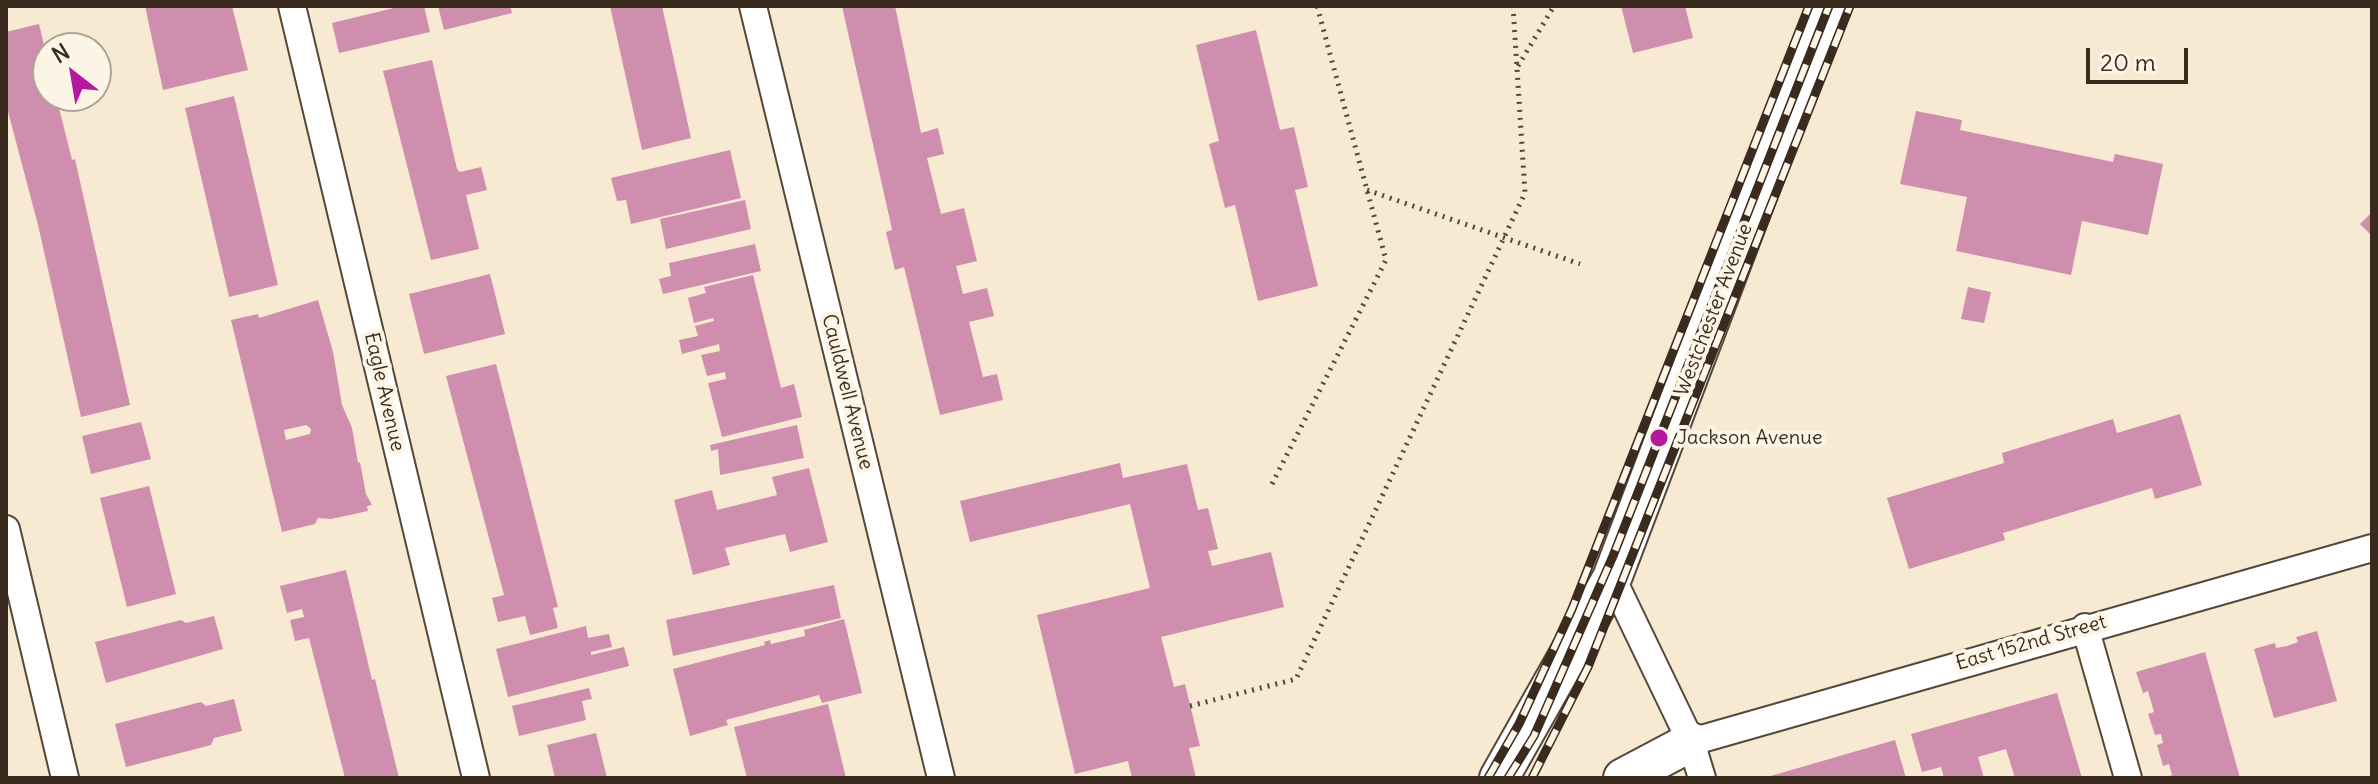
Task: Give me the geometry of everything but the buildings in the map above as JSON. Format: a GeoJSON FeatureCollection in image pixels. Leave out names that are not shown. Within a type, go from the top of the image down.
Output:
{"type":"FeatureCollection","features":[{"type":"Feature","properties":{"kind":"main road","name":"Westchester Avenue"},"geometry":{"type":"LineString","coordinates":[[1499,778],[1612,578],[1829,6]]}},
{"type":"Feature","properties":{"kind":"main road"},"geometry":{"type":"LineString","coordinates":[[1623,778],[1691,742]]}},
{"type":"Feature","properties":{"kind":"street","name":"Eagle Avenue"},"geometry":{"type":"LineString","coordinates":[[292,6],[476,778]]}},
{"type":"Feature","properties":{"kind":"street","name":"Cauldwell Avenue"},"geometry":{"type":"LineString","coordinates":[[753,6],[941,778]]}},
{"type":"Feature","properties":{"kind":"street"},"geometry":{"type":"LineString","coordinates":[[6,529],[65,778]]}},
{"type":"Feature","properties":{"kind":"street","name":"East 152nd Street"},"geometry":{"type":"LineString","coordinates":[[1691,742],[2085,627],[2372,548]]}},
{"type":"Feature","properties":{"kind":"street"},"geometry":{"type":"LineString","coordinates":[[1612,578],[1691,742],[1702,778]]}},
{"type":"Feature","properties":{"kind":"street"},"geometry":{"type":"LineString","coordinates":[[2085,627],[2128,778]]}},
{"type":"Feature","properties":{"kind":"path"},"geometry":{"type":"LineString","coordinates":[[1272,484],[1386,260],[1317,6]]}},
{"type":"Feature","properties":{"kind":"path"},"geometry":{"type":"LineString","coordinates":[[1190,706],[1296,679],[1525,193],[1513,6]]}},
{"type":"Feature","properties":{"kind":"path"},"geometry":{"type":"LineString","coordinates":[[1517,66],[1554,6]]}},
{"type":"Feature","properties":{"kind":"path"},"geometry":{"type":"LineString","coordinates":[[1366,189],[1580,264]]}},
{"type":"Feature","properties":{"kind":"railway"},"geometry":{"type":"LineString","coordinates":[[1488,778],[1519,724],[1572,609],[1809,6]]}},
{"type":"Feature","properties":{"kind":"railway"},"geometry":{"type":"LineString","coordinates":[[1508,778],[1534,736],[1613,556],[1829,6]]}},
{"type":"Feature","properties":{"kind":"railway"},"geometry":{"type":"LineString","coordinates":[[1532,778],[1588,667],[1850,6]]}},
{"type":"Feature","properties":{"kind":"place","name":"Jackson Avenue"},"geometry":{"type":"Point","coordinates":[1659,438]}}]}
